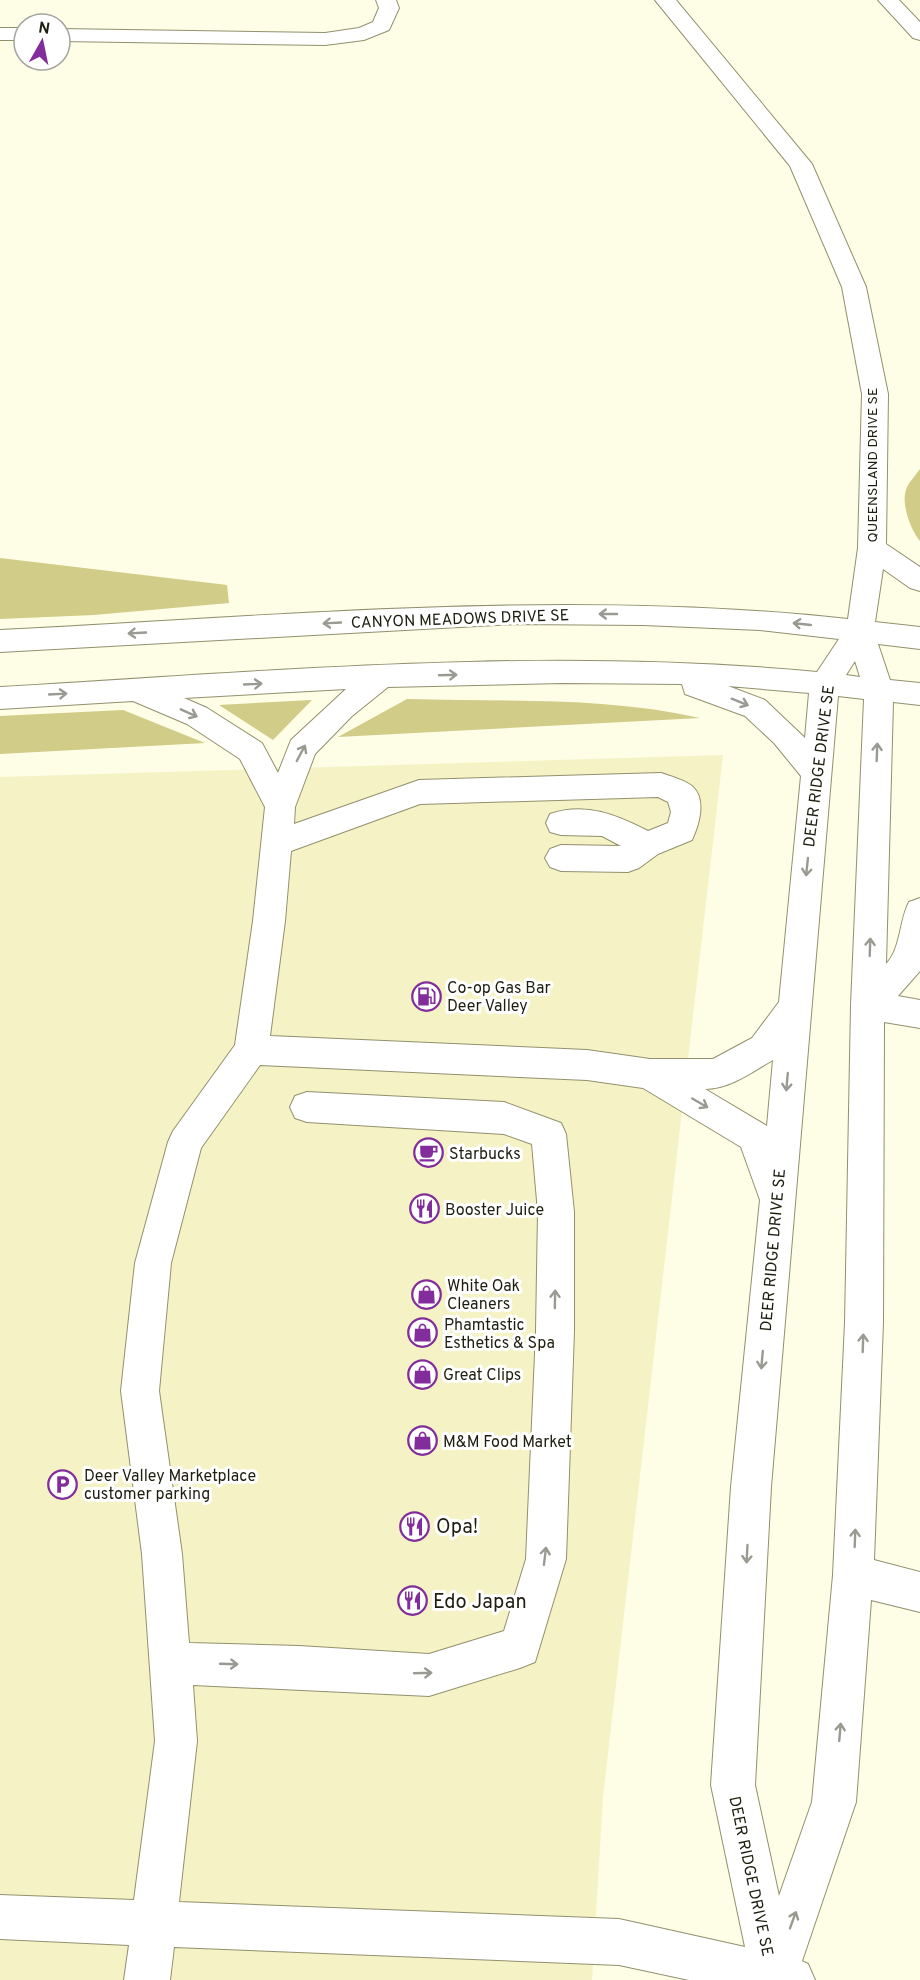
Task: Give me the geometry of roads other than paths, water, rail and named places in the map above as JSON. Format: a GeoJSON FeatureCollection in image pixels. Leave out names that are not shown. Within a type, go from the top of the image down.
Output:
{"type":"FeatureCollection","features":[{"type":"Feature","properties":{"kind":"street"},"geometry":{"type":"LineString","coordinates":[[72,35],[325,39],[364,34],[382,26],[389,8],[386,0]]}},
{"type":"Feature","properties":{"kind":"street","name":"QUEENSLAND DRIVE SE"},"geometry":{"type":"LineString","coordinates":[[665,0],[801,164],[854,287],[874,394],[872,548],[860,631]]}},
{"type":"Feature","properties":{"kind":"street"},"geometry":{"type":"LineString","coordinates":[[888,0],[920,34]]}},
{"type":"Feature","properties":{"kind":"street"},"geometry":{"type":"LineString","coordinates":[[872,548],[920,581]]}},
{"type":"Feature","properties":{"kind":"street","name":"CANYON MEADOWS DRIVE SE"},"geometry":{"type":"LineString","coordinates":[[0,641],[516,614],[643,615],[760,620],[920,638]]}},
{"type":"Feature","properties":{"kind":"street","name":"DEER RIDGE DRIVE SE"},"geometry":{"type":"LineString","coordinates":[[780,1978],[733,1785],[751,1487],[793,1009],[825,683],[860,631]]}},
{"type":"Feature","properties":{"kind":"street","name":"DEER RIDGE DRIVE SE"},"geometry":{"type":"LineString","coordinates":[[780,1978],[834,1802],[853,1575],[864,1323],[868,1005],[879,689],[860,631]]}},
{"type":"Feature","properties":{"kind":"street"},"geometry":{"type":"LineString","coordinates":[[645,672],[719,693],[755,708],[785,735],[816,772]]}},
{"type":"Feature","properties":{"kind":"street"},"geometry":{"type":"LineString","coordinates":[[0,698],[380,678],[645,672],[825,683],[920,694]]}},
{"type":"Feature","properties":{"kind":"street"},"geometry":{"type":"LineString","coordinates":[[147,1980],[176,1741],[162,1554],[141,1391],[153,1263],[185,1142],[251,1050],[278,825],[302,748],[342,708],[380,678]]}},
{"type":"Feature","properties":{"kind":"street"},"geometry":{"type":"LineString","coordinates":[[135,690],[197,716],[251,751],[278,825]]}},
{"type":"Feature","properties":{"kind":"street"},"geometry":{"type":"LineString","coordinates":[[278,825],[419,792],[661,785],[682,795],[686,812],[681,831],[647,845],[628,859],[561,858]]}},
{"type":"Feature","properties":{"kind":"street"},"geometry":{"type":"LineString","coordinates":[[561,823],[606,824],[647,845]]}},
{"type":"Feature","properties":{"kind":"street"},"geometry":{"type":"LineString","coordinates":[[868,1005],[907,964],[920,911]]}},
{"type":"Feature","properties":{"kind":"street"},"geometry":{"type":"LineString","coordinates":[[868,1005],[920,1014]]}},
{"type":"Feature","properties":{"kind":"street"},"geometry":{"type":"LineString","coordinates":[[251,1050],[587,1065],[650,1074],[717,1074],[764,1048],[793,1009]]}},
{"type":"Feature","properties":{"kind":"street"},"geometry":{"type":"LineString","coordinates":[[650,1074],[754,1137],[776,1201]]}},
{"type":"Feature","properties":{"kind":"street"},"geometry":{"type":"LineString","coordinates":[[170,1663],[299,1667],[429,1675],[520,1647],[546,1559],[556,1236],[549,1134],[504,1118],[307,1107]]}},
{"type":"Feature","properties":{"kind":"street"},"geometry":{"type":"LineString","coordinates":[[853,1575],[920,1592]]}},
{"type":"Feature","properties":{"kind":"street"},"geometry":{"type":"LineString","coordinates":[[0,1917],[619,1942],[780,1978]]}},
{"type":"Feature","properties":{"kind":"place","name":"Co-op Gas Bar Deer Valley"},"geometry":{"type":"Point","coordinates":[426,996]}},
{"type":"Feature","properties":{"kind":"place","name":"Starbucks"},"geometry":{"type":"Point","coordinates":[428,1153]}},
{"type":"Feature","properties":{"kind":"place","name":"Booster Juice"},"geometry":{"type":"Point","coordinates":[424,1209]}},
{"type":"Feature","properties":{"kind":"place","name":"White Oak Cleaners"},"geometry":{"type":"Point","coordinates":[426,1294]}},
{"type":"Feature","properties":{"kind":"place","name":"Phamtastic Esthetics & Spa"},"geometry":{"type":"Point","coordinates":[423,1333]}},
{"type":"Feature","properties":{"kind":"place","name":"Great Clips"},"geometry":{"type":"Point","coordinates":[422,1374]}},
{"type":"Feature","properties":{"kind":"place","name":"M&M Food Market"},"geometry":{"type":"Point","coordinates":[422,1441]}},
{"type":"Feature","properties":{"kind":"place","name":"Deer Valley Marketplace customer parking"},"geometry":{"type":"Point","coordinates":[63,1484]}},
{"type":"Feature","properties":{"kind":"place","name":"Opa!"},"geometry":{"type":"Point","coordinates":[415,1526]}},
{"type":"Feature","properties":{"kind":"place","name":"Edo Japan"},"geometry":{"type":"Point","coordinates":[412,1601]}}]}
